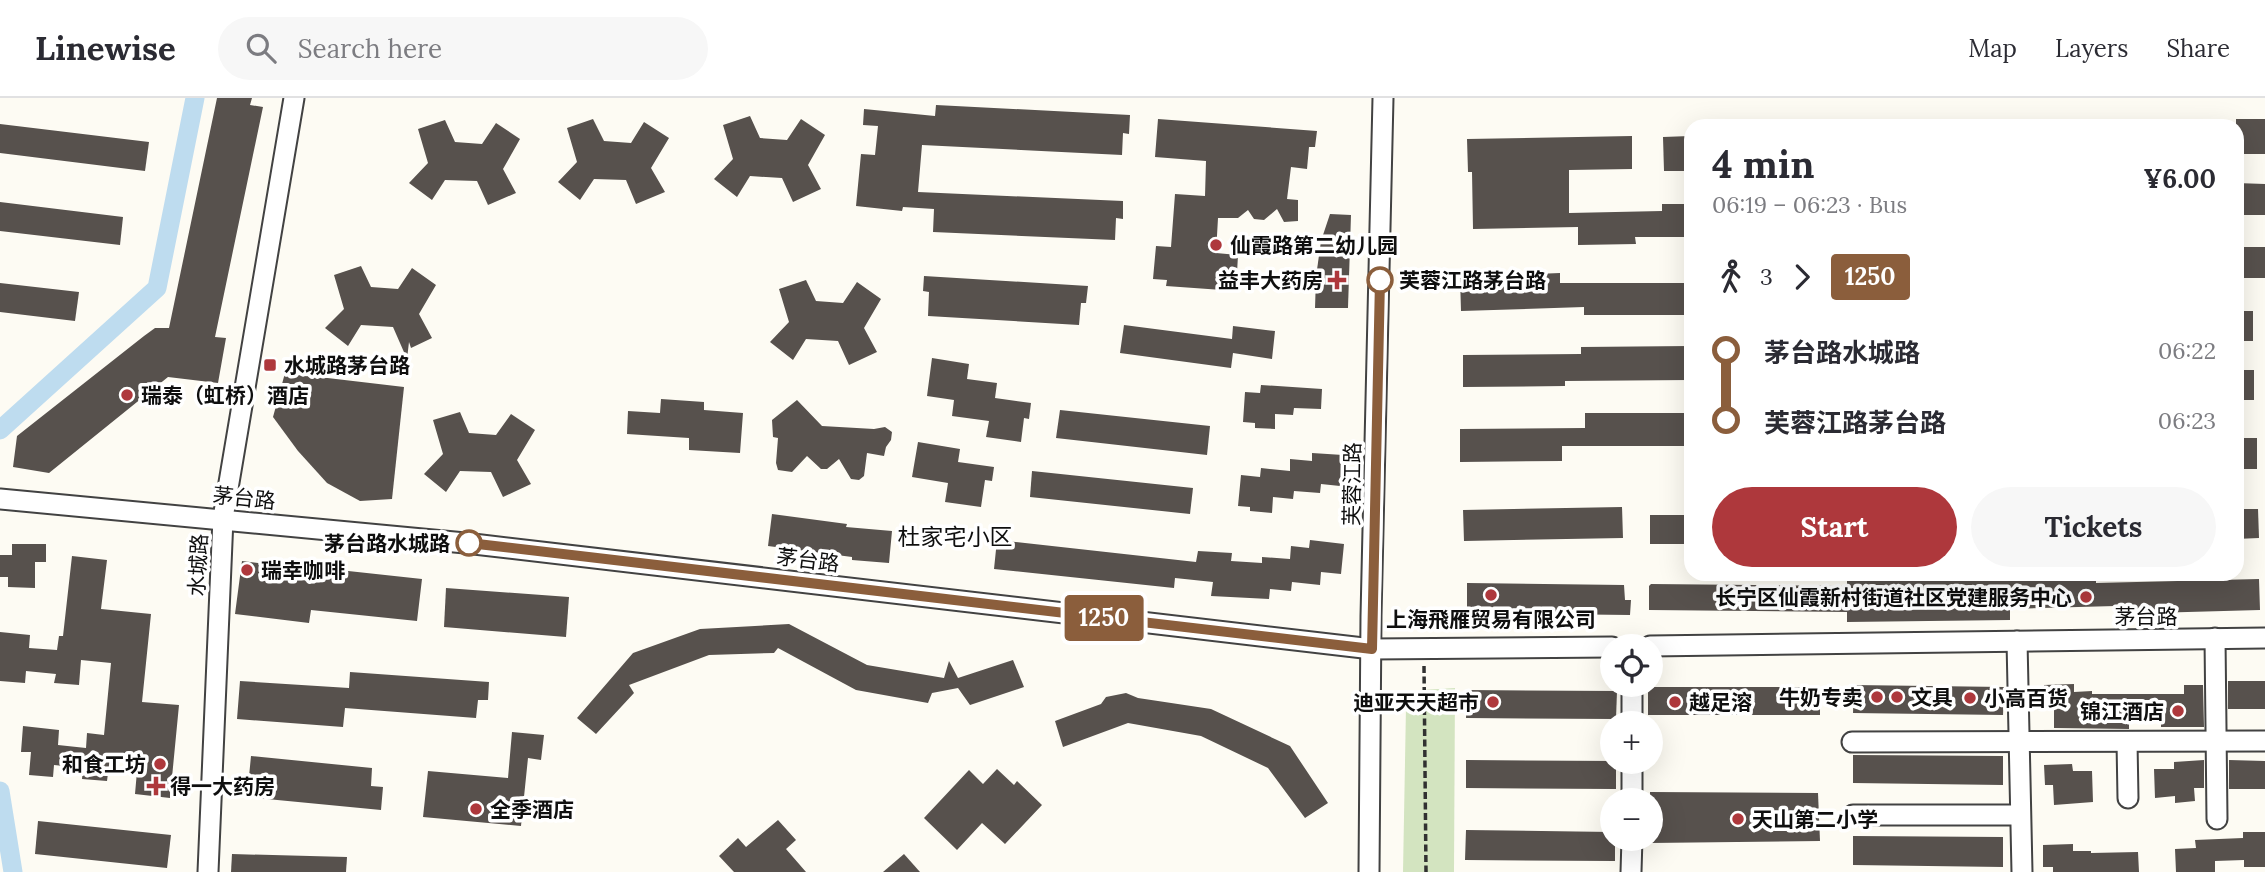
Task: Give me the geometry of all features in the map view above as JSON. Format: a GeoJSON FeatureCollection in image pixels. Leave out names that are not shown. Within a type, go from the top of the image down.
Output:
{"type":"FeatureCollection","features":[{"type":"Feature","properties":{"kind":"street","name":"水城路"},"geometry":{"type":"LineString","coordinates":[[208,872],[223,519],[295,98]]}},
{"type":"Feature","properties":{"kind":"street","name":"芙蓉江路"},"geometry":{"type":"LineString","coordinates":[[1369,872],[1383,98]]}},
{"type":"Feature","properties":{"kind":"street","name":"茅台路"},"geometry":{"type":"LineString","coordinates":[[0,499],[479,544],[1372,649],[1600,647]]}},
{"type":"Feature","properties":{"kind":"street"},"geometry":{"type":"LineString","coordinates":[[2216,638],[2217,819]]}},
{"type":"Feature","properties":{"kind":"street","name":"茅台路"},"geometry":{"type":"LineString","coordinates":[[1663,646],[2265,638]]}},
{"type":"Feature","properties":{"kind":"street"},"geometry":{"type":"LineString","coordinates":[[2017,641],[2022,872]]}},
{"type":"Feature","properties":{"kind":"street"},"geometry":{"type":"LineString","coordinates":[[1852,742],[2265,741]]}},
{"type":"Feature","properties":{"kind":"street"},"geometry":{"type":"LineString","coordinates":[[2127,742],[2128,798]]}},
{"type":"Feature","properties":{"kind":"street"},"geometry":{"type":"LineString","coordinates":[[1853,815],[2020,815]]}},
{"type":"Feature","properties":{"kind":"street"},"geometry":{"type":"LineString","coordinates":[[1631,872],[1632,851]]}},
{"type":"Feature","properties":{"kind":"path"},"geometry":{"type":"LineString","coordinates":[[1424,650],[1422,690],[1426,872]]}},
{"type":"Feature","properties":{"kind":"green space"},"geometry":{"type":"Polygon","coordinates":[[[1455,688],[1454,872],[1403,872],[1406,707],[1422,690],[1455,688]]]}},
{"type":"Feature","properties":{"kind":"building"},"geometry":{"type":"Polygon","coordinates":[[[217,98],[252,98],[250,105],[263,107],[215,337],[226,338],[218,383],[168,377],[49,473],[13,467],[17,436],[155,328],[169,328],[217,98]]]}},
{"type":"Feature","properties":{"kind":"building"},"geometry":{"type":"Polygon","coordinates":[[[936,105],[1130,115],[1129,134],[1123,133],[1122,155],[922,145],[918,192],[1123,201],[1123,219],[1116,218],[1115,240],[933,232],[934,209],[903,207],[902,211],[856,206],[861,154],[875,155],[878,126],[863,125],[864,109],[935,116],[936,105]]]}},
{"type":"Feature","properties":{"kind":"building"},"geometry":{"type":"Polygon","coordinates":[[[750,116],[760,138],[787,140],[801,119],[825,135],[808,165],[821,189],[793,202],[782,178],[750,176],[737,197],[714,179],[733,159],[723,125],[750,116]]]}},
{"type":"Feature","properties":{"kind":"building"},"geometry":{"type":"Polygon","coordinates":[[[593,119],[604,141],[631,143],[644,122],[669,138],[651,168],[665,192],[636,204],[626,180],[594,179],[580,200],[558,182],[577,162],[567,128],[593,119]]]}},
{"type":"Feature","properties":{"kind":"building"},"geometry":{"type":"Polygon","coordinates":[[[1158,119],[1317,131],[1315,147],[1309,147],[1307,169],[1291,167],[1287,199],[1298,200],[1298,221],[1284,222],[1277,209],[1264,220],[1254,219],[1248,210],[1238,218],[1218,218],[1216,253],[1238,255],[1236,291],[1166,286],[1167,280],[1153,279],[1156,246],[1171,247],[1175,194],[1205,196],[1206,161],[1155,157],[1158,119]]]}},
{"type":"Feature","properties":{"kind":"building"},"geometry":{"type":"Polygon","coordinates":[[[2244,119],[2265,119],[2265,154],[2244,154],[2244,119]]]}},
{"type":"Feature","properties":{"kind":"building"},"geometry":{"type":"Polygon","coordinates":[[[445,120],[455,142],[482,144],[496,123],[520,139],[503,169],[516,193],[488,205],[477,181],[445,180],[432,200],[409,183],[428,163],[418,129],[445,120]]]}},
{"type":"Feature","properties":{"kind":"building"},"geometry":{"type":"Polygon","coordinates":[[[0,124],[149,142],[145,171],[0,153],[0,124]]]}},
{"type":"Feature","properties":{"kind":"building"},"geometry":{"type":"Polygon","coordinates":[[[1632,136],[1632,169],[1569,170],[1569,213],[1662,211],[1662,204],[1684,204],[1684,237],[1635,237],[1636,244],[1578,245],[1578,227],[1473,229],[1472,172],[1468,172],[1467,139],[1632,136]]]}},
{"type":"Feature","properties":{"kind":"building"},"geometry":{"type":"Polygon","coordinates":[[[1684,136],[1684,171],[1664,171],[1663,137],[1684,136]]]}},
{"type":"Feature","properties":{"kind":"building"},"geometry":{"type":"Polygon","coordinates":[[[2244,183],[2265,184],[2265,215],[2244,215],[2244,183]]]}},
{"type":"Feature","properties":{"kind":"building"},"geometry":{"type":"Polygon","coordinates":[[[0,202],[123,217],[120,245],[0,231],[0,202]]]}},
{"type":"Feature","properties":{"kind":"building"},"geometry":{"type":"Polygon","coordinates":[[[1330,214],[1351,215],[1348,308],[1315,308],[1321,241],[1330,214]]]}},
{"type":"Feature","properties":{"kind":"building"},"geometry":{"type":"Polygon","coordinates":[[[2244,247],[2265,247],[2265,278],[2244,278],[2244,247]]]}},
{"type":"Feature","properties":{"kind":"building"},"geometry":{"type":"Polygon","coordinates":[[[361,266],[371,287],[398,289],[412,268],[436,285],[419,314],[432,338],[411,348],[409,342],[407,359],[393,327],[361,325],[348,346],[325,328],[344,309],[334,275],[361,266]]]}},
{"type":"Feature","properties":{"kind":"building"},"geometry":{"type":"Polygon","coordinates":[[[1560,273],[1560,283],[1684,283],[1684,315],[1584,315],[1584,307],[1461,311],[1460,277],[1560,273]]]}},
{"type":"Feature","properties":{"kind":"building"},"geometry":{"type":"Polygon","coordinates":[[[924,276],[1088,286],[1086,303],[1081,303],[1079,325],[928,316],[929,292],[923,291],[924,276]]]}},
{"type":"Feature","properties":{"kind":"building"},"geometry":{"type":"Polygon","coordinates":[[[806,280],[816,301],[843,303],[857,282],[881,299],[864,328],[877,352],[849,365],[838,341],[806,339],[793,360],[770,342],[789,322],[779,289],[806,280]]]}},
{"type":"Feature","properties":{"kind":"building"},"geometry":{"type":"Polygon","coordinates":[[[0,283],[79,292],[75,321],[0,312],[0,283]]]}},
{"type":"Feature","properties":{"kind":"building"},"geometry":{"type":"Polygon","coordinates":[[[2244,311],[2253,311],[2253,341],[2244,341],[2244,311]]]}},
{"type":"Feature","properties":{"kind":"building"},"geometry":{"type":"Polygon","coordinates":[[[1124,325],[1232,339],[1233,326],[1275,331],[1272,359],[1233,353],[1231,368],[1120,353],[1124,325]]]}},
{"type":"Feature","properties":{"kind":"building"},"geometry":{"type":"Polygon","coordinates":[[[1684,346],[1684,380],[1565,381],[1565,386],[1463,387],[1463,355],[1581,354],[1581,347],[1684,346]]]}},
{"type":"Feature","properties":{"kind":"building"},"geometry":{"type":"Polygon","coordinates":[[[932,358],[969,364],[967,379],[997,383],[995,398],[1031,403],[1029,419],[1024,418],[1021,442],[986,437],[989,421],[952,416],[954,400],[927,396],[932,358]]]}},
{"type":"Feature","properties":{"kind":"building"},"geometry":{"type":"Polygon","coordinates":[[[2244,370],[2254,370],[2254,400],[2244,400],[2244,370]]]}},
{"type":"Feature","properties":{"kind":"building"},"geometry":{"type":"Polygon","coordinates":[[[285,373],[404,387],[392,499],[360,501],[327,483],[298,451],[273,417],[285,373]]]}},
{"type":"Feature","properties":{"kind":"building"},"geometry":{"type":"Polygon","coordinates":[[[1261,385],[1322,389],[1321,409],[1294,408],[1293,415],[1275,414],[1275,429],[1255,428],[1255,423],[1243,422],[1245,392],[1260,393],[1261,385]]]}},
{"type":"Feature","properties":{"kind":"building"},"geometry":{"type":"Polygon","coordinates":[[[661,399],[704,402],[704,410],[743,413],[740,453],[689,450],[689,438],[627,434],[628,411],[660,413],[661,399]]]}},
{"type":"Feature","properties":{"kind":"building"},"geometry":{"type":"Polygon","coordinates":[[[797,400],[822,426],[874,429],[885,427],[892,432],[884,456],[867,453],[864,476],[859,480],[851,479],[839,459],[827,469],[821,469],[807,456],[792,472],[778,470],[778,438],[773,437],[772,420],[797,400]]]}},
{"type":"Feature","properties":{"kind":"building"},"geometry":{"type":"Polygon","coordinates":[[[1060,410],[1210,426],[1207,455],[1056,438],[1060,410]]]}},
{"type":"Feature","properties":{"kind":"building"},"geometry":{"type":"Polygon","coordinates":[[[460,412],[469,433],[496,435],[511,414],[535,430],[517,460],[531,484],[503,497],[491,472],[460,471],[446,492],[424,474],[443,454],[433,420],[460,412]]]}},
{"type":"Feature","properties":{"kind":"building"},"geometry":{"type":"Polygon","coordinates":[[[1585,413],[1684,413],[1684,446],[1562,446],[1562,461],[1460,462],[1460,429],[1585,428],[1585,413]]]}},
{"type":"Feature","properties":{"kind":"building"},"geometry":{"type":"Polygon","coordinates":[[[2244,438],[2257,438],[2257,469],[2244,469],[2244,438]]]}},
{"type":"Feature","properties":{"kind":"building"},"geometry":{"type":"Polygon","coordinates":[[[918,442],[960,449],[958,462],[994,467],[992,481],[985,480],[981,507],[945,502],[948,483],[912,477],[918,442]]]}},
{"type":"Feature","properties":{"kind":"building"},"geometry":{"type":"Polygon","coordinates":[[[1312,453],[1343,455],[1340,486],[1321,484],[1320,493],[1294,491],[1293,499],[1273,497],[1272,513],[1250,511],[1250,507],[1238,506],[1241,475],[1260,477],[1261,468],[1290,471],[1290,459],[1312,461],[1312,453]]]}},
{"type":"Feature","properties":{"kind":"building"},"geometry":{"type":"Polygon","coordinates":[[[1032,471],[1193,488],[1190,514],[1030,497],[1032,471]]]}},
{"type":"Feature","properties":{"kind":"building"},"geometry":{"type":"Polygon","coordinates":[[[1622,507],[1623,538],[1464,541],[1463,510],[1622,507]]]}},
{"type":"Feature","properties":{"kind":"building"},"geometry":{"type":"Polygon","coordinates":[[[2244,509],[2258,509],[2259,538],[2244,539],[2244,509]]]}},
{"type":"Feature","properties":{"kind":"building"},"geometry":{"type":"Polygon","coordinates":[[[772,514],[847,524],[846,527],[892,531],[889,563],[852,560],[852,557],[768,546],[772,514]]]}},
{"type":"Feature","properties":{"kind":"building"},"geometry":{"type":"Polygon","coordinates":[[[1650,515],[1684,515],[1684,544],[1650,544],[1650,515]]]}},
{"type":"Feature","properties":{"kind":"building"},"geometry":{"type":"Polygon","coordinates":[[[997,540],[1196,562],[1198,551],[1232,553],[1231,561],[1262,563],[1262,557],[1290,559],[1291,546],[1309,548],[1310,540],[1344,544],[1341,574],[1321,572],[1320,585],[1292,582],[1291,591],[1270,589],[1269,599],[1211,596],[1213,582],[1175,578],[1174,588],[994,569],[997,540]]]}},
{"type":"Feature","properties":{"kind":"building"},"geometry":{"type":"Polygon","coordinates":[[[12,544],[46,544],[46,562],[35,562],[35,588],[8,587],[8,577],[0,577],[0,555],[12,555],[12,544]]]}},
{"type":"Feature","properties":{"kind":"building"},"geometry":{"type":"Polygon","coordinates":[[[72,556],[107,560],[101,609],[151,614],[142,702],[179,705],[170,798],[135,794],[138,760],[110,757],[107,781],[82,779],[83,768],[54,765],[53,777],[29,775],[31,752],[21,752],[23,726],[59,730],[58,745],[86,748],[87,733],[104,735],[111,663],[81,660],[79,685],[54,683],[56,674],[26,671],[25,683],[0,681],[0,632],[30,635],[29,648],[57,650],[59,636],[63,636],[72,556]]]}},
{"type":"Feature","properties":{"kind":"building"},"geometry":{"type":"Polygon","coordinates":[[[242,561],[338,573],[339,570],[422,579],[417,621],[311,610],[309,623],[235,614],[242,561]]]}},
{"type":"Feature","properties":{"kind":"building"},"geometry":{"type":"Polygon","coordinates":[[[2259,579],[2260,610],[2115,614],[2115,606],[2010,609],[2010,620],[1847,622],[1847,612],[1649,610],[1651,584],[1847,586],[1847,581],[2096,583],[2259,579]]]}},
{"type":"Feature","properties":{"kind":"building"},"geometry":{"type":"Polygon","coordinates":[[[1467,583],[1624,585],[1625,600],[1631,600],[1630,615],[1467,613],[1467,583]]]}},
{"type":"Feature","properties":{"kind":"building"},"geometry":{"type":"Polygon","coordinates":[[[446,588],[569,597],[566,637],[444,627],[446,588]]]}},
{"type":"Feature","properties":{"kind":"building"},"geometry":{"type":"Polygon","coordinates":[[[789,624],[867,665],[944,678],[949,661],[958,678],[1013,660],[1024,687],[970,705],[958,688],[932,693],[928,703],[856,690],[778,648],[774,653],[709,655],[629,685],[634,693],[596,734],[577,718],[633,653],[700,629],[789,624]]]}},
{"type":"Feature","properties":{"kind":"building"},"geometry":{"type":"Polygon","coordinates":[[[350,672],[489,682],[488,700],[478,700],[476,718],[345,708],[343,727],[237,719],[240,681],[349,688],[350,672]]]}},
{"type":"Feature","properties":{"kind":"building"},"geometry":{"type":"Polygon","coordinates":[[[2228,681],[2265,681],[2265,709],[2228,709],[2228,681]]]}},
{"type":"Feature","properties":{"kind":"building"},"geometry":{"type":"Polygon","coordinates":[[[2074,684],[2074,692],[2092,691],[2092,694],[2184,694],[2184,685],[2203,685],[2204,727],[2161,727],[2161,715],[2129,716],[2129,729],[2054,728],[2054,708],[2044,708],[2044,685],[2074,684]]]}},
{"type":"Feature","properties":{"kind":"building"},"geometry":{"type":"Polygon","coordinates":[[[1854,685],[2004,687],[2003,715],[1853,713],[1854,685]]]}},
{"type":"Feature","properties":{"kind":"building"},"geometry":{"type":"Polygon","coordinates":[[[1663,687],[1820,687],[1820,715],[1663,715],[1663,711],[1648,711],[1648,697],[1663,697],[1663,687]]]}},
{"type":"Feature","properties":{"kind":"building"},"geometry":{"type":"Polygon","coordinates":[[[1467,690],[1600,691],[1600,697],[1617,697],[1616,711],[1600,711],[1600,719],[1466,718],[1467,690]]]}},
{"type":"Feature","properties":{"kind":"building"},"geometry":{"type":"Polygon","coordinates":[[[1126,693],[1138,698],[1211,709],[1290,746],[1328,803],[1305,818],[1268,768],[1201,736],[1128,723],[1063,747],[1055,721],[1101,704],[1106,697],[1126,693]]]}},
{"type":"Feature","properties":{"kind":"building"},"geometry":{"type":"Polygon","coordinates":[[[512,732],[544,735],[541,760],[528,758],[521,826],[423,817],[428,771],[508,778],[512,732]]]}},
{"type":"Feature","properties":{"kind":"building"},"geometry":{"type":"Polygon","coordinates":[[[1853,755],[2003,756],[2003,785],[1853,783],[1853,755]]]}},
{"type":"Feature","properties":{"kind":"building"},"geometry":{"type":"Polygon","coordinates":[[[251,756],[372,768],[371,786],[383,787],[381,810],[247,797],[251,756]]]}},
{"type":"Feature","properties":{"kind":"building"},"geometry":{"type":"Polygon","coordinates":[[[1466,760],[1600,761],[1600,774],[1616,774],[1616,788],[1466,788],[1466,760]]]}},
{"type":"Feature","properties":{"kind":"building"},"geometry":{"type":"Polygon","coordinates":[[[2204,760],[2204,788],[2194,788],[2195,801],[2175,803],[2175,796],[2155,798],[2154,769],[2174,769],[2174,762],[2204,760]]]}},
{"type":"Feature","properties":{"kind":"building"},"geometry":{"type":"Polygon","coordinates":[[[2229,760],[2265,761],[2265,789],[2229,789],[2229,760]]]}},
{"type":"Feature","properties":{"kind":"building"},"geometry":{"type":"Polygon","coordinates":[[[2072,764],[2073,771],[2092,771],[2093,802],[2054,805],[2053,785],[2045,785],[2044,765],[2072,764]]]}},
{"type":"Feature","properties":{"kind":"building"},"geometry":{"type":"Polygon","coordinates":[[[997,769],[1014,785],[1017,781],[1042,805],[1005,844],[982,823],[957,850],[924,818],[969,770],[983,784],[997,769]]]}},
{"type":"Feature","properties":{"kind":"building"},"geometry":{"type":"Polygon","coordinates":[[[1663,792],[1818,793],[1820,841],[1663,843],[1663,792]]]}},
{"type":"Feature","properties":{"kind":"building"},"geometry":{"type":"Polygon","coordinates":[[[778,820],[796,840],[786,849],[806,872],[734,872],[719,856],[738,838],[746,847],[778,820]]]}},
{"type":"Feature","properties":{"kind":"building"},"geometry":{"type":"Polygon","coordinates":[[[38,821],[171,835],[167,868],[35,854],[38,821]]]}},
{"type":"Feature","properties":{"kind":"building"},"geometry":{"type":"Polygon","coordinates":[[[1466,830],[1600,832],[1600,851],[1615,851],[1615,861],[1465,860],[1466,830]]]}},
{"type":"Feature","properties":{"kind":"building"},"geometry":{"type":"Polygon","coordinates":[[[2243,832],[2265,832],[2265,867],[2244,867],[2244,860],[2215,861],[2215,872],[2176,872],[2175,849],[2196,848],[2195,840],[2243,838],[2243,832]]]}},
{"type":"Feature","properties":{"kind":"building"},"geometry":{"type":"Polygon","coordinates":[[[1853,836],[2003,837],[2003,867],[1853,865],[1853,836]]]}},
{"type":"Feature","properties":{"kind":"building"},"geometry":{"type":"Polygon","coordinates":[[[2073,844],[2073,851],[2138,852],[2139,872],[2053,872],[2053,867],[2043,867],[2043,845],[2073,844]]]}},
{"type":"Feature","properties":{"kind":"building"},"geometry":{"type":"Polygon","coordinates":[[[232,854],[347,857],[346,872],[231,872],[232,854]]]}},
{"type":"Feature","properties":{"kind":"building"},"geometry":{"type":"Polygon","coordinates":[[[904,854],[920,872],[883,872],[904,854]]]}},
{"type":"Feature","properties":{"kind":"waterway"},"geometry":{"type":"LineString","coordinates":[[0,430],[157,288],[195,98]]}},
{"type":"Feature","properties":{"kind":"waterway"},"geometry":{"type":"LineString","coordinates":[[0,791],[13,872]]}},
{"type":"Feature","properties":{"kind":"bus line","name":"1250"},"geometry":{"type":"LineString","coordinates":[[469,543],[1372,649],[1380,280]]}},
{"type":"Feature","properties":{"kind":"place","name":"仙霞路第二幼儿园"},"geometry":{"type":"Point","coordinates":[1216,245]}},
{"type":"Feature","properties":{"kind":"place","name":"益丰大药房"},"geometry":{"type":"Point","coordinates":[1337,280]}},
{"type":"Feature","properties":{"kind":"place","name":"芙蓉江路茅台路"},"geometry":{"type":"Point","coordinates":[1380,280]}},
{"type":"Feature","properties":{"kind":"place","name":"水城路茅台路"},"geometry":{"type":"Point","coordinates":[270,365]}},
{"type":"Feature","properties":{"kind":"place","name":"瑞泰（虹桥）酒店"},"geometry":{"type":"Point","coordinates":[127,395]}},
{"type":"Feature","properties":{"kind":"place","name":"茅台路水城路"},"geometry":{"type":"Point","coordinates":[469,543]}},
{"type":"Feature","properties":{"kind":"place","name":"瑞幸咖啡"},"geometry":{"type":"Point","coordinates":[247,570]}},
{"type":"Feature","properties":{"kind":"place","name":"上海飛雁贸易有限公司"},"geometry":{"type":"Point","coordinates":[1491,595]}},
{"type":"Feature","properties":{"kind":"place","name":"长宁区仙霞新村街道社区党建服务中心"},"geometry":{"type":"Point","coordinates":[2086,597]}},
{"type":"Feature","properties":{"kind":"place","name":"牛奶专卖"},"geometry":{"type":"Point","coordinates":[1877,697]}},
{"type":"Feature","properties":{"kind":"place","name":"文具"},"geometry":{"type":"Point","coordinates":[1897,697]}},
{"type":"Feature","properties":{"kind":"place","name":"小高百货"},"geometry":{"type":"Point","coordinates":[1970,698]}},
{"type":"Feature","properties":{"kind":"place","name":"迪亚天天超市"},"geometry":{"type":"Point","coordinates":[1493,702]}},
{"type":"Feature","properties":{"kind":"place","name":"越足溶"},"geometry":{"type":"Point","coordinates":[1675,702]}},
{"type":"Feature","properties":{"kind":"place","name":"锦江酒店"},"geometry":{"type":"Point","coordinates":[2178,711]}},
{"type":"Feature","properties":{"kind":"place","name":"和食工坊"},"geometry":{"type":"Point","coordinates":[160,764]}},
{"type":"Feature","properties":{"kind":"place","name":"得一大药房"},"geometry":{"type":"Point","coordinates":[156,786]}},
{"type":"Feature","properties":{"kind":"place","name":"全季酒店"},"geometry":{"type":"Point","coordinates":[476,809]}},
{"type":"Feature","properties":{"kind":"place","name":"天山第二小学"},"geometry":{"type":"Point","coordinates":[1738,819]}},
{"type":"Feature","properties":{"kind":"district","name":"杜家宅小区"},"geometry":{"type":"Point","coordinates":[955,536]}}]}
